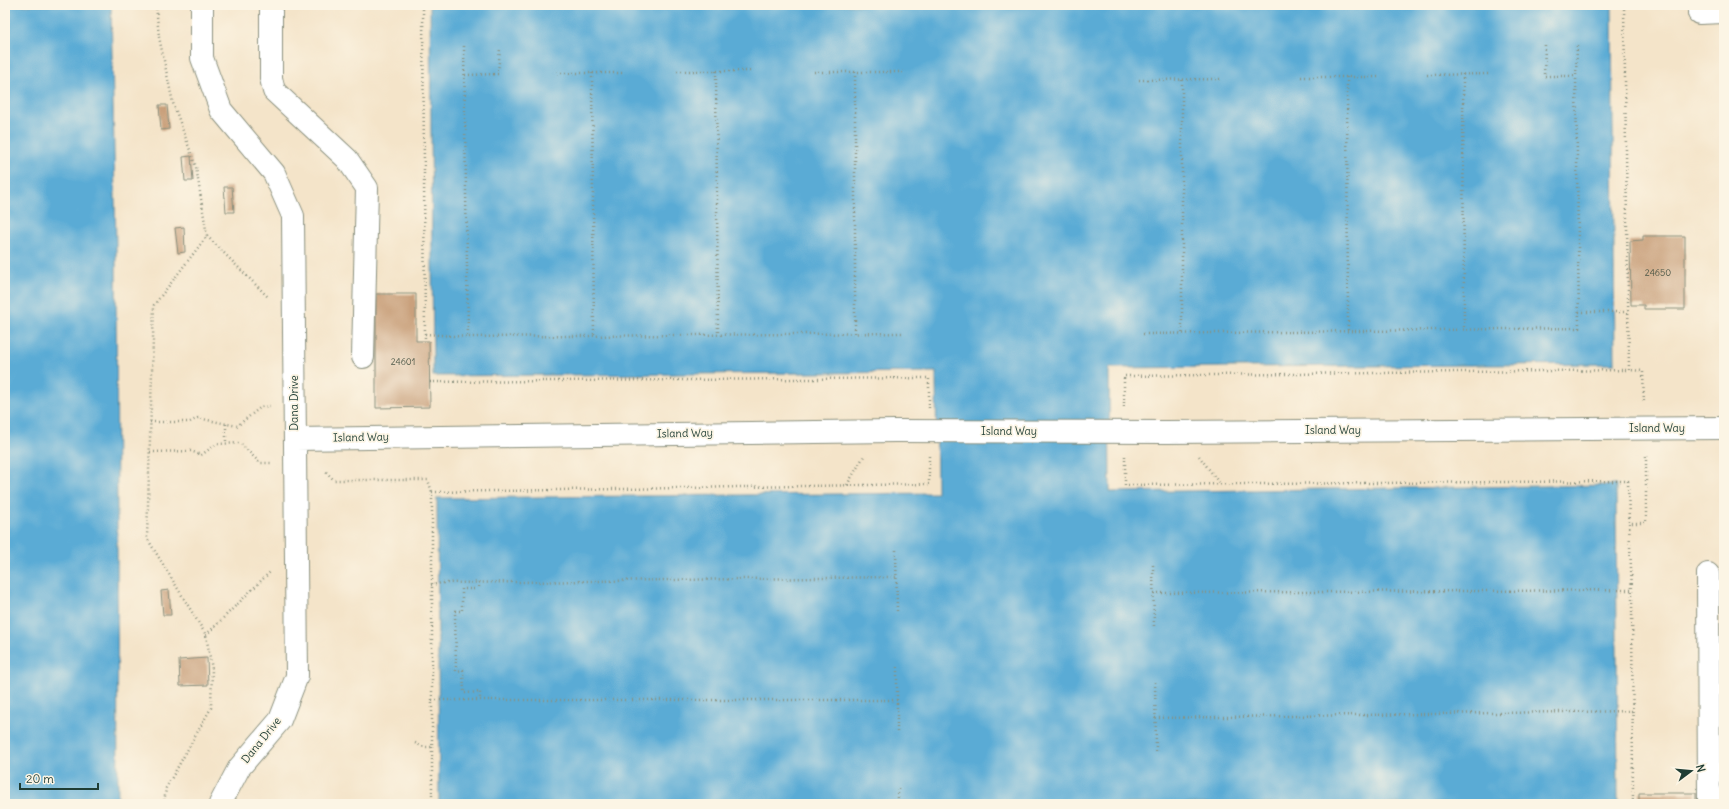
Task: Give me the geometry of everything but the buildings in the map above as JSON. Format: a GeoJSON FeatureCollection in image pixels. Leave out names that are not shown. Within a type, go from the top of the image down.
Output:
{"type":"FeatureCollection","features":[{"type":"Feature","properties":{"kind":"street","name":"Dana Drive"},"geometry":{"type":"LineString","coordinates":[[202,5],[202,58],[221,110],[274,173],[293,216],[298,676],[280,720],[239,768],[220,804]]}},
{"type":"Feature","properties":{"kind":"street"},"geometry":{"type":"LineString","coordinates":[[271,5],[271,78],[274,91],[347,159],[367,188],[363,357]]}},
{"type":"Feature","properties":{"kind":"street"},"geometry":{"type":"LineString","coordinates":[[1698,13],[1724,12]]}},
{"type":"Feature","properties":{"kind":"street","name":"Island Way"},"geometry":{"type":"LineString","coordinates":[[295,438],[895,431],[1166,432],[1724,428]]}},
{"type":"Feature","properties":{"kind":"street"},"geometry":{"type":"LineString","coordinates":[[1708,574],[1709,804]]}},
{"type":"Feature","properties":{"kind":"path"},"geometry":{"type":"LineString","coordinates":[[156,5],[158,38],[171,96],[196,166],[207,236],[270,298],[270,306]]}},
{"type":"Feature","properties":{"kind":"path"},"geometry":{"type":"LineString","coordinates":[[423,5],[425,340]]}},
{"type":"Feature","properties":{"kind":"path"},"geometry":{"type":"LineString","coordinates":[[1545,45],[1544,76],[1576,76]]}},
{"type":"Feature","properties":{"kind":"path"},"geometry":{"type":"LineString","coordinates":[[1143,334],[1579,328],[1576,76],[1577,45]]}},
{"type":"Feature","properties":{"kind":"path"},"geometry":{"type":"LineString","coordinates":[[464,46],[468,336]]}},
{"type":"Feature","properties":{"kind":"path"},"geometry":{"type":"LineString","coordinates":[[465,75],[498,74],[500,48]]}},
{"type":"Feature","properties":{"kind":"path"},"geometry":{"type":"LineString","coordinates":[[677,71],[752,72]]}},
{"type":"Feature","properties":{"kind":"path"},"geometry":{"type":"LineString","coordinates":[[716,71],[718,334]]}},
{"type":"Feature","properties":{"kind":"path"},"geometry":{"type":"LineString","coordinates":[[814,72],[903,72]]}},
{"type":"Feature","properties":{"kind":"path"},"geometry":{"type":"LineString","coordinates":[[855,72],[855,333]]}},
{"type":"Feature","properties":{"kind":"path"},"geometry":{"type":"LineString","coordinates":[[557,73],[623,73]]}},
{"type":"Feature","properties":{"kind":"path"},"geometry":{"type":"LineString","coordinates":[[592,73],[594,335]]}},
{"type":"Feature","properties":{"kind":"path"},"geometry":{"type":"LineString","coordinates":[[1427,74],[1492,74]]}},
{"type":"Feature","properties":{"kind":"path"},"geometry":{"type":"LineString","coordinates":[[1463,74],[1464,329]]}},
{"type":"Feature","properties":{"kind":"path"},"geometry":{"type":"LineString","coordinates":[[1301,77],[1379,77]]}},
{"type":"Feature","properties":{"kind":"path"},"geometry":{"type":"LineString","coordinates":[[1346,77],[1348,331]]}},
{"type":"Feature","properties":{"kind":"path"},"geometry":{"type":"LineString","coordinates":[[1139,80],[1221,79]]}},
{"type":"Feature","properties":{"kind":"path"},"geometry":{"type":"LineString","coordinates":[[1182,80],[1182,333]]}},
{"type":"Feature","properties":{"kind":"path"},"geometry":{"type":"LineString","coordinates":[[164,804],[166,788],[211,708],[212,669],[206,635],[147,538],[154,305],[207,236]]}},
{"type":"Feature","properties":{"kind":"path"},"geometry":{"type":"LineString","coordinates":[[1579,312],[1629,312]]}},
{"type":"Feature","properties":{"kind":"path"},"geometry":{"type":"LineString","coordinates":[[425,334],[468,336],[904,333]]}},
{"type":"Feature","properties":{"kind":"path"},"geometry":{"type":"LineString","coordinates":[[430,382],[929,378],[929,416]]}},
{"type":"Feature","properties":{"kind":"path"},"geometry":{"type":"LineString","coordinates":[[150,422],[190,422],[198,418],[237,426],[261,407],[273,405]]}},
{"type":"Feature","properties":{"kind":"path"},"geometry":{"type":"LineString","coordinates":[[226,424],[226,444]]}},
{"type":"Feature","properties":{"kind":"path"},"geometry":{"type":"LineString","coordinates":[[150,452],[191,451],[201,455],[217,444],[240,443],[260,463],[275,463]]}},
{"type":"Feature","properties":{"kind":"path"},"geometry":{"type":"LineString","coordinates":[[1194,450],[1220,484]]}},
{"type":"Feature","properties":{"kind":"path"},"geometry":{"type":"LineString","coordinates":[[847,485],[866,453]]}},
{"type":"Feature","properties":{"kind":"path"},"geometry":{"type":"LineString","coordinates":[[432,492],[929,484],[929,454]]}},
{"type":"Feature","properties":{"kind":"path"},"geometry":{"type":"LineString","coordinates":[[326,472],[334,480],[428,480],[432,492],[432,804]]}},
{"type":"Feature","properties":{"kind":"path"},"geometry":{"type":"LineString","coordinates":[[896,550],[896,611]]}},
{"type":"Feature","properties":{"kind":"path"},"geometry":{"type":"LineString","coordinates":[[1153,564],[1154,628]]}},
{"type":"Feature","properties":{"kind":"path"},"geometry":{"type":"LineString","coordinates":[[206,635],[275,567]]}},
{"type":"Feature","properties":{"kind":"path"},"geometry":{"type":"LineString","coordinates":[[431,585],[442,583],[479,582],[896,577]]}},
{"type":"Feature","properties":{"kind":"path"},"geometry":{"type":"LineString","coordinates":[[479,582],[479,589],[462,590],[462,611],[455,611],[456,670],[463,670],[464,693],[480,692],[480,699]]}},
{"type":"Feature","properties":{"kind":"path"},"geometry":{"type":"LineString","coordinates":[[1154,593],[1632,590]]}},
{"type":"Feature","properties":{"kind":"path"},"geometry":{"type":"LineString","coordinates":[[897,667],[897,733]]}},
{"type":"Feature","properties":{"kind":"path"},"geometry":{"type":"LineString","coordinates":[[1155,682],[1156,751]]}},
{"type":"Feature","properties":{"kind":"path"},"geometry":{"type":"LineString","coordinates":[[432,700],[897,700]]}},
{"type":"Feature","properties":{"kind":"path"},"geometry":{"type":"LineString","coordinates":[[1155,718],[1633,711]]}},
{"type":"Feature","properties":{"kind":"path"},"geometry":{"type":"LineString","coordinates":[[415,743],[424,747],[432,746]]}},
{"type":"Feature","properties":{"kind":"path"},"geometry":{"type":"LineString","coordinates":[[898,789],[898,804]]}},
{"type":"Feature","properties":{"kind":"water"},"geometry":{"type":"Polygon","coordinates":[[[5,5],[111,5],[116,244],[118,804],[5,804],[5,5]]]}},
{"type":"Feature","properties":{"kind":"water"},"geometry":{"type":"Polygon","coordinates":[[[430,5],[1612,5],[1615,364],[1109,368],[1110,492],[1616,485],[1618,804],[439,804],[437,498],[937,493],[936,372],[433,376],[430,5]]]}}]}
